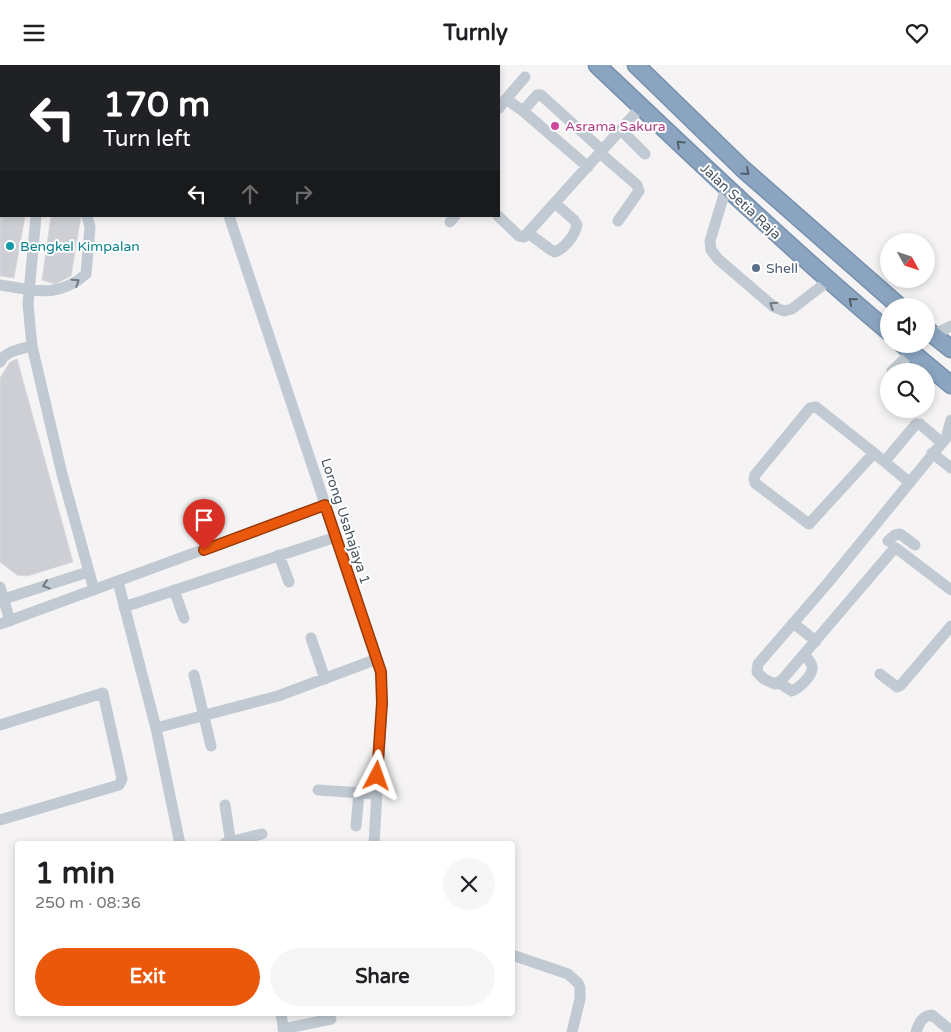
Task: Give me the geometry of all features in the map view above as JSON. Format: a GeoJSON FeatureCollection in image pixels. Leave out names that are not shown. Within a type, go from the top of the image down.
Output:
{"type":"FeatureCollection","features":[{"type":"Feature","properties":{"kind":"highway","name":"Jalan Setia Raja"},"geometry":{"type":"LineString","coordinates":[[597,65],[726,188],[828,281],[880,325]]}},
{"type":"Feature","properties":{"kind":"highway","name":"Jalan Setia Raja"},"geometry":{"type":"LineString","coordinates":[[636,65],[743,169],[890,298]]}},
{"type":"Feature","properties":{"kind":"highway"},"geometry":{"type":"LineString","coordinates":[[935,335],[951,349]]}},
{"type":"Feature","properties":{"kind":"highway"},"geometry":{"type":"LineString","coordinates":[[913,353],[951,385]]}},
{"type":"Feature","properties":{"kind":"street"},"geometry":{"type":"LineString","coordinates":[[525,77],[502,103],[523,111],[588,167]]}},
{"type":"Feature","properties":{"kind":"street"},"geometry":{"type":"LineString","coordinates":[[523,111],[537,95],[541,95],[637,185],[639,191],[618,221]]}},
{"type":"Feature","properties":{"kind":"street"},"geometry":{"type":"LineString","coordinates":[[499,217],[519,236],[524,237],[641,107]]}},
{"type":"Feature","properties":{"kind":"street"},"geometry":{"type":"LineString","coordinates":[[621,130],[645,154]]}},
{"type":"Feature","properties":{"kind":"street"},"geometry":{"type":"LineString","coordinates":[[726,188],[710,241],[711,250],[718,259],[774,307],[784,311],[792,309],[828,281]]}},
{"type":"Feature","properties":{"kind":"street"},"geometry":{"type":"LineString","coordinates":[[528,233],[551,250],[555,252],[560,250],[576,232],[577,225],[555,203]]}},
{"type":"Feature","properties":{"kind":"street"},"geometry":{"type":"LineString","coordinates":[[36,217],[28,304],[32,346],[62,474],[94,590]]}},
{"type":"Feature","properties":{"kind":"street"},"geometry":{"type":"LineString","coordinates":[[0,285],[38,291],[54,291],[72,285],[86,274],[90,227],[87,217]]}},
{"type":"Feature","properties":{"kind":"street","name":"Lorong Usahajaya 1"},"geometry":{"type":"LineString","coordinates":[[229,217],[381,672],[382,703],[374,841]]}},
{"type":"Feature","properties":{"kind":"street"},"geometry":{"type":"LineString","coordinates":[[935,330],[951,326]]}},
{"type":"Feature","properties":{"kind":"street"},"geometry":{"type":"LineString","coordinates":[[0,362],[3,357],[17,349],[32,346]]}},
{"type":"Feature","properties":{"kind":"street"},"geometry":{"type":"LineString","coordinates":[[874,453],[809,525],[755,483],[754,479],[755,475],[810,408],[816,407],[885,461],[909,482]]}},
{"type":"Feature","properties":{"kind":"street"},"geometry":{"type":"LineString","coordinates":[[915,545],[900,534],[896,535],[892,545],[893,550],[805,655],[778,682],[775,684],[764,679],[757,672],[758,664],[932,453],[946,439],[951,420]]}},
{"type":"Feature","properties":{"kind":"street"},"geometry":{"type":"LineString","coordinates":[[885,461],[916,424],[920,424],[946,439]]}},
{"type":"Feature","properties":{"kind":"street"},"geometry":{"type":"LineString","coordinates":[[932,453],[951,468]]}},
{"type":"Feature","properties":{"kind":"street"},"geometry":{"type":"LineString","coordinates":[[0,587],[4,599],[5,623],[325,505]]}},
{"type":"Feature","properties":{"kind":"street"},"geometry":{"type":"LineString","coordinates":[[872,527],[892,545],[951,590]]}},
{"type":"Feature","properties":{"kind":"street"},"geometry":{"type":"LineString","coordinates":[[124,607],[336,537]]}},
{"type":"Feature","properties":{"kind":"street"},"geometry":{"type":"LineString","coordinates":[[279,555],[289,582]]}},
{"type":"Feature","properties":{"kind":"street"},"geometry":{"type":"LineString","coordinates":[[4,599],[88,572]]}},
{"type":"Feature","properties":{"kind":"street"},"geometry":{"type":"LineString","coordinates":[[118,582],[156,728],[179,841]]}},
{"type":"Feature","properties":{"kind":"street"},"geometry":{"type":"LineString","coordinates":[[174,590],[184,619]]}},
{"type":"Feature","properties":{"kind":"street"},"geometry":{"type":"LineString","coordinates":[[793,623],[816,641]]}},
{"type":"Feature","properties":{"kind":"street"},"geometry":{"type":"LineString","coordinates":[[880,674],[897,687],[901,685],[951,626]]}},
{"type":"Feature","properties":{"kind":"street"},"geometry":{"type":"LineString","coordinates":[[310,637],[325,679]]}},
{"type":"Feature","properties":{"kind":"street"},"geometry":{"type":"LineString","coordinates":[[778,682],[792,691],[799,689],[812,671],[812,665],[805,655]]}},
{"type":"Feature","properties":{"kind":"street"},"geometry":{"type":"LineString","coordinates":[[156,728],[278,696],[377,659]]}},
{"type":"Feature","properties":{"kind":"street"},"geometry":{"type":"LineString","coordinates":[[194,675],[211,746]]}},
{"type":"Feature","properties":{"kind":"street"},"geometry":{"type":"LineString","coordinates":[[0,725],[103,693],[122,779],[119,785],[0,820]]}},
{"type":"Feature","properties":{"kind":"street"},"geometry":{"type":"LineString","coordinates":[[318,790],[376,794]]}},
{"type":"Feature","properties":{"kind":"street"},"geometry":{"type":"LineString","coordinates":[[356,826],[359,793]]}},
{"type":"Feature","properties":{"kind":"street"},"geometry":{"type":"LineString","coordinates":[[225,805],[228,841]]}},
{"type":"Feature","properties":{"kind":"street"},"geometry":{"type":"LineString","coordinates":[[236,841],[262,834]]}},
{"type":"Feature","properties":{"kind":"street"},"geometry":{"type":"LineString","coordinates":[[515,956],[568,974],[578,983],[580,999],[572,1032]]}},
{"type":"Feature","properties":{"kind":"street"},"geometry":{"type":"LineString","coordinates":[[916,1032],[919,1022],[923,1018],[932,1015],[951,1031]]}},
{"type":"Feature","properties":{"kind":"street"},"geometry":{"type":"LineString","coordinates":[[282,1016],[283,1031],[330,1019]]}},
{"type":"Feature","properties":{"kind":"building","name":"Bengkel Kimpalan"},"geometry":{"type":"Polygon","coordinates":[[[0,217],[25,217],[14,278],[0,276],[0,217]]]}},
{"type":"Feature","properties":{"kind":"building"},"geometry":{"type":"Polygon","coordinates":[[[51,217],[81,217],[71,276],[55,284],[42,280],[51,217]]]}},
{"type":"Feature","properties":{"kind":"building"},"geometry":{"type":"Polygon","coordinates":[[[17,359],[73,562],[27,576],[17,575],[0,562],[0,378],[10,362],[17,359]]]}},
{"type":"Feature","properties":{"kind":"place","name":"Asrama Sakura"},"geometry":{"type":"Point","coordinates":[555,126]}},
{"type":"Feature","properties":{"kind":"place","name":"Bengkel Kimpalan"},"geometry":{"type":"Point","coordinates":[10,246]}},
{"type":"Feature","properties":{"kind":"place","name":"Shell"},"geometry":{"type":"Point","coordinates":[756,268]}},
{"type":"Feature","properties":{"kind":"route"},"geometry":{"type":"LineString","coordinates":[[204,550],[325,505],[381,672],[382,703],[377,776]]}}]}
